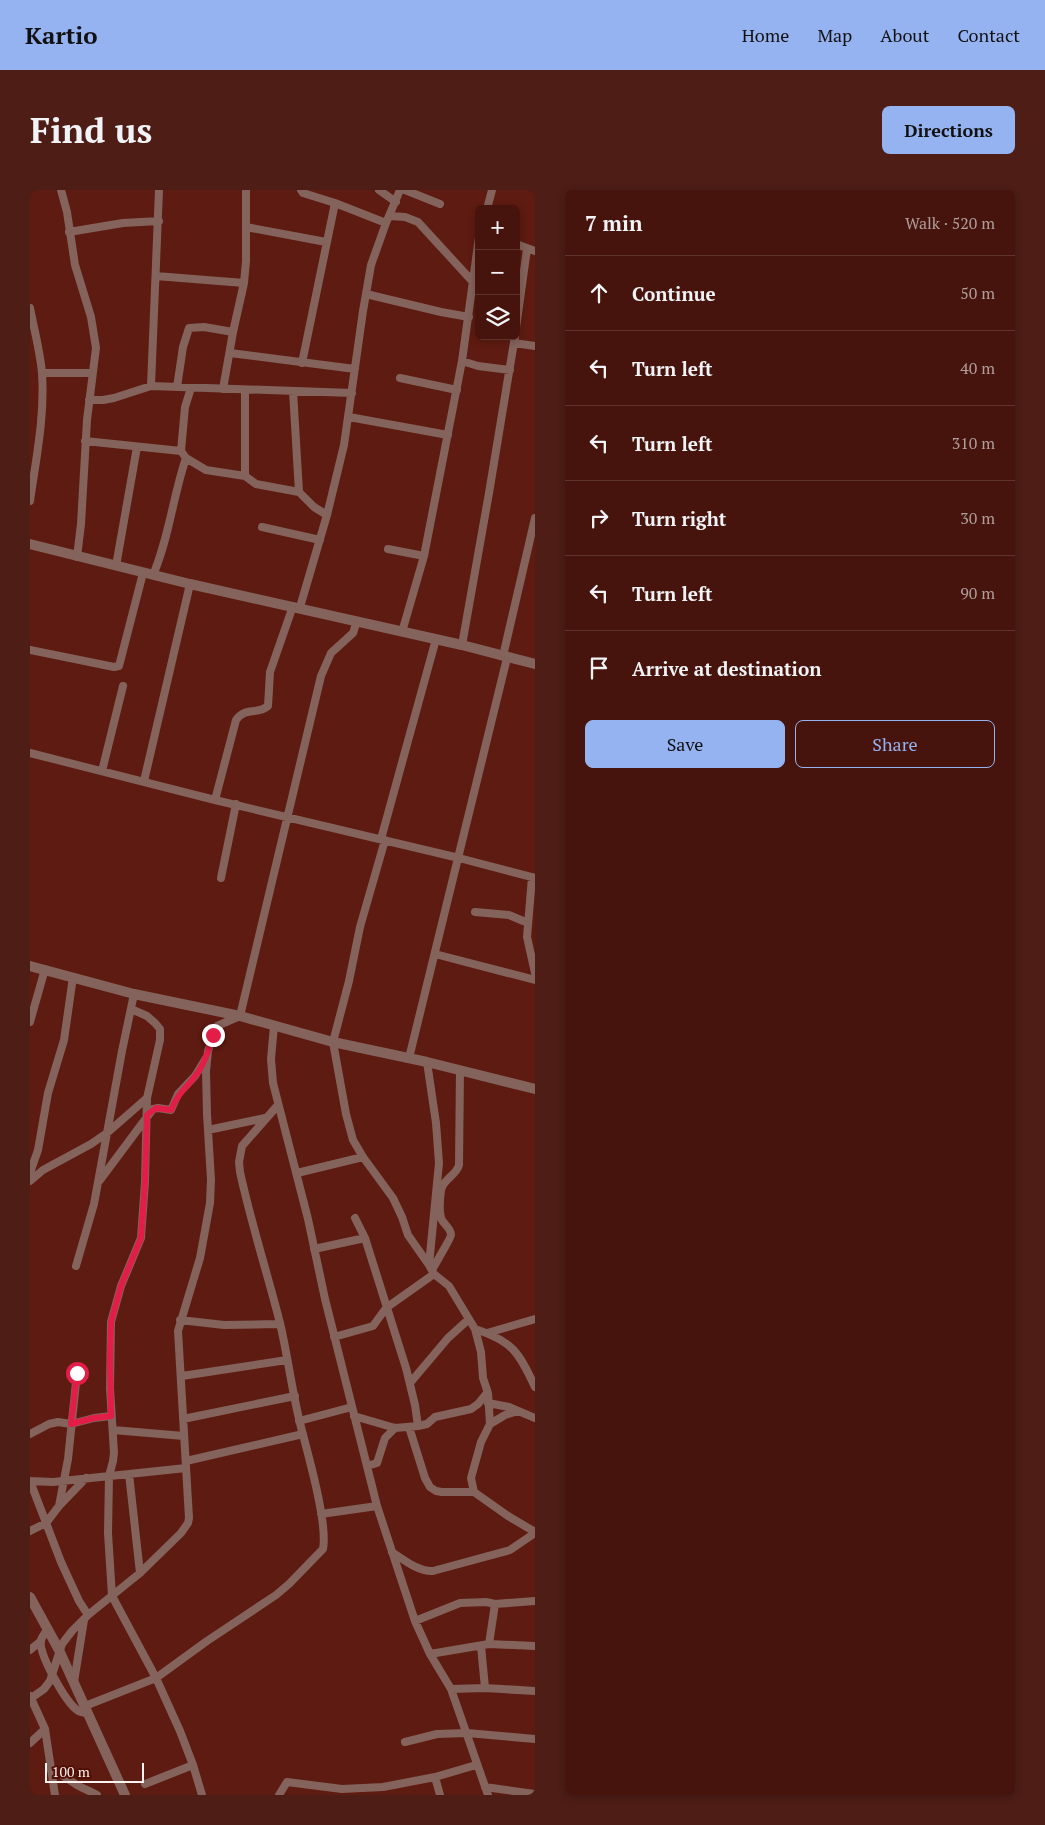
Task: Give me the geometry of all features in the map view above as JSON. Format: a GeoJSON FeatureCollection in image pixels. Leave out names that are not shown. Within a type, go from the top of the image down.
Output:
{"type":"FeatureCollection","features":[{"type":"Feature","properties":{"kind":"street"},"geometry":{"type":"LineString","coordinates":[[62,190],[69,232],[80,283],[93,327],[96,348],[85,442],[81,524],[77,557]]}},
{"type":"Feature","properties":{"kind":"street"},"geometry":{"type":"LineString","coordinates":[[150,386],[159,190]]}},
{"type":"Feature","properties":{"kind":"street"},"geometry":{"type":"LineString","coordinates":[[223,390],[244,283],[246,190]]}},
{"type":"Feature","properties":{"kind":"street"},"geometry":{"type":"LineString","coordinates":[[301,190],[303,193],[388,220],[405,217],[418,222],[473,282]]}},
{"type":"Feature","properties":{"kind":"street"},"geometry":{"type":"LineString","coordinates":[[379,190],[396,202]]}},
{"type":"Feature","properties":{"kind":"street"},"geometry":{"type":"LineString","coordinates":[[216,800],[236,720],[244,712],[264,709],[268,706],[270,672],[320,540],[344,445],[354,369],[374,255],[400,190]]}},
{"type":"Feature","properties":{"kind":"street"},"geometry":{"type":"LineString","coordinates":[[405,190],[440,204]]}},
{"type":"Feature","properties":{"kind":"street"},"geometry":{"type":"LineString","coordinates":[[488,205],[492,190]]}},
{"type":"Feature","properties":{"kind":"street"},"geometry":{"type":"LineString","coordinates":[[302,363],[335,203]]}},
{"type":"Feature","properties":{"kind":"street"},"geometry":{"type":"LineString","coordinates":[[69,232],[123,223],[159,221]]}},
{"type":"Feature","properties":{"kind":"street"},"geometry":{"type":"LineString","coordinates":[[246,227],[326,242]]}},
{"type":"Feature","properties":{"kind":"street"},"geometry":{"type":"LineString","coordinates":[[402,632],[424,556],[457,390],[477,250]]}},
{"type":"Feature","properties":{"kind":"street"},"geometry":{"type":"LineString","coordinates":[[520,307],[531,250]]}},
{"type":"Feature","properties":{"kind":"street"},"geometry":{"type":"LineString","coordinates":[[156,276],[244,283]]}},
{"type":"Feature","properties":{"kind":"street"},"geometry":{"type":"LineString","coordinates":[[366,294],[469,317]]}},
{"type":"Feature","properties":{"kind":"street"},"geometry":{"type":"LineString","coordinates":[[30,308],[42,373],[40,432],[30,501]]}},
{"type":"Feature","properties":{"kind":"street"},"geometry":{"type":"LineString","coordinates":[[176,387],[184,342],[189,328],[204,327],[233,332]]}},
{"type":"Feature","properties":{"kind":"street"},"geometry":{"type":"LineString","coordinates":[[462,645],[514,340],[535,346]]}},
{"type":"Feature","properties":{"kind":"street"},"geometry":{"type":"LineString","coordinates":[[230,353],[354,369]]}},
{"type":"Feature","properties":{"kind":"street"},"geometry":{"type":"LineString","coordinates":[[462,361],[478,366],[510,370]]}},
{"type":"Feature","properties":{"kind":"street"},"geometry":{"type":"LineString","coordinates":[[42,373],[92,373]]}},
{"type":"Feature","properties":{"kind":"street"},"geometry":{"type":"LineString","coordinates":[[400,378],[457,390]]}},
{"type":"Feature","properties":{"kind":"street"},"geometry":{"type":"LineString","coordinates":[[90,400],[108,399],[150,386],[352,393]]}},
{"type":"Feature","properties":{"kind":"street"},"geometry":{"type":"LineString","coordinates":[[191,388],[185,407],[181,451],[186,458],[206,470],[245,476],[256,484],[299,492],[314,507],[327,515]]}},
{"type":"Feature","properties":{"kind":"street"},"geometry":{"type":"LineString","coordinates":[[245,390],[245,476]]}},
{"type":"Feature","properties":{"kind":"street"},"geometry":{"type":"LineString","coordinates":[[293,391],[299,492]]}},
{"type":"Feature","properties":{"kind":"street"},"geometry":{"type":"LineString","coordinates":[[349,417],[448,435]]}},
{"type":"Feature","properties":{"kind":"street"},"geometry":{"type":"LineString","coordinates":[[85,442],[181,451]]}},
{"type":"Feature","properties":{"kind":"street"},"geometry":{"type":"LineString","coordinates":[[116,566],[137,447]]}},
{"type":"Feature","properties":{"kind":"street"},"geometry":{"type":"LineString","coordinates":[[30,650],[114,667],[119,666],[148,574],[161,554],[177,485],[186,458]]}},
{"type":"Feature","properties":{"kind":"street"},"geometry":{"type":"LineString","coordinates":[[409,1058],[459,858],[535,518]]}},
{"type":"Feature","properties":{"kind":"street"},"geometry":{"type":"LineString","coordinates":[[262,527],[320,540]]}},
{"type":"Feature","properties":{"kind":"street"},"geometry":{"type":"LineString","coordinates":[[30,544],[190,584],[462,645],[535,664]]}},
{"type":"Feature","properties":{"kind":"street"},"geometry":{"type":"LineString","coordinates":[[388,549],[424,556]]}},
{"type":"Feature","properties":{"kind":"street"},"geometry":{"type":"LineString","coordinates":[[144,782],[190,584]]}},
{"type":"Feature","properties":{"kind":"street"},"geometry":{"type":"LineString","coordinates":[[240,1016],[320,676],[331,653],[353,633],[357,621]]}},
{"type":"Feature","properties":{"kind":"street"},"geometry":{"type":"LineString","coordinates":[[436,639],[360,927],[349,981],[333,1042],[346,1114],[353,1140],[392,1198],[402,1217],[408,1235],[432,1270],[448,1286],[475,1329],[481,1352],[483,1378],[488,1392],[490,1424],[481,1442],[471,1478],[474,1492]]}},
{"type":"Feature","properties":{"kind":"street"},"geometry":{"type":"LineString","coordinates":[[102,771],[123,686]]}},
{"type":"Feature","properties":{"kind":"street"},"geometry":{"type":"LineString","coordinates":[[30,753],[534,877],[527,937],[535,973]]}},
{"type":"Feature","properties":{"kind":"street"},"geometry":{"type":"LineString","coordinates":[[221,878],[236,804]]}},
{"type":"Feature","properties":{"kind":"street"},"geometry":{"type":"LineString","coordinates":[[474,912],[508,916],[528,923]]}},
{"type":"Feature","properties":{"kind":"street"},"geometry":{"type":"LineString","coordinates":[[527,937],[535,934]]}},
{"type":"Feature","properties":{"kind":"street"},"geometry":{"type":"LineString","coordinates":[[435,954],[535,980]]}},
{"type":"Feature","properties":{"kind":"street"},"geometry":{"type":"LineString","coordinates":[[30,966],[134,994],[240,1016],[333,1042],[535,1088]]}},
{"type":"Feature","properties":{"kind":"street"},"geometry":{"type":"LineString","coordinates":[[30,1022],[45,969]]}},
{"type":"Feature","properties":{"kind":"street"},"geometry":{"type":"LineString","coordinates":[[30,1173],[38,1150],[48,1093],[64,1040],[73,977]]}},
{"type":"Feature","properties":{"kind":"street"},"geometry":{"type":"LineString","coordinates":[[76,1266],[90,1220],[98,1183],[134,994]]}},
{"type":"Feature","properties":{"kind":"street"},"geometry":{"type":"LineString","coordinates":[[131,1010],[147,1016],[155,1023],[160,1029],[160,1040],[147,1098],[145,1190],[141,1238],[121,1286],[111,1322],[110,1362],[113,1461],[109,1476],[108,1533],[112,1596],[156,1678],[193,1765],[202,1795]]}},
{"type":"Feature","properties":{"kind":"street"},"geometry":{"type":"LineString","coordinates":[[98,1183],[147,1115],[156,1108],[171,1110],[178,1094],[195,1076],[208,1051],[217,1026],[240,1016]]}},
{"type":"Feature","properties":{"kind":"street"},"geometry":{"type":"LineString","coordinates":[[274,1026],[271,1059],[273,1083],[278,1105],[297,1173],[334,1337],[377,1506],[415,1621],[430,1654],[450,1690],[467,1733],[486,1791],[535,1794]]}},
{"type":"Feature","properties":{"kind":"street"},"geometry":{"type":"LineString","coordinates":[[55,1795],[45,1729],[30,1698],[44,1689],[52,1675],[59,1650],[72,1631],[86,1617],[140,1574],[188,1523],[182,1376],[178,1341],[180,1320],[200,1258],[210,1203],[211,1174],[206,1090],[208,1051]]}},
{"type":"Feature","properties":{"kind":"street"},"geometry":{"type":"LineString","coordinates":[[427,1062],[436,1123],[439,1162],[432,1270]]}},
{"type":"Feature","properties":{"kind":"street"},"geometry":{"type":"LineString","coordinates":[[334,1337],[373,1326],[386,1308],[432,1270],[451,1235],[440,1215],[442,1188],[444,1183],[458,1169],[459,1165],[460,1070]]}},
{"type":"Feature","properties":{"kind":"street"},"geometry":{"type":"LineString","coordinates":[[30,1181],[43,1170],[91,1144],[107,1133],[147,1098]]}},
{"type":"Feature","properties":{"kind":"street"},"geometry":{"type":"LineString","coordinates":[[41,1641],[57,1685],[72,1706],[83,1713],[156,1678],[276,1595],[323,1549],[321,1514],[299,1421],[280,1324],[247,1204],[239,1167],[242,1146],[278,1105]]}},
{"type":"Feature","properties":{"kind":"street"},"geometry":{"type":"LineString","coordinates":[[208,1130],[265,1118]]}},
{"type":"Feature","properties":{"kind":"street"},"geometry":{"type":"LineString","coordinates":[[297,1173],[363,1157]]}},
{"type":"Feature","properties":{"kind":"street"},"geometry":{"type":"LineString","coordinates":[[356,1218],[365,1238],[410,1383],[418,1426]]}},
{"type":"Feature","properties":{"kind":"street"},"geometry":{"type":"LineString","coordinates":[[314,1249],[365,1238]]}},
{"type":"Feature","properties":{"kind":"street"},"geometry":{"type":"LineString","coordinates":[[487,1333],[535,1319]]}},
{"type":"Feature","properties":{"kind":"street"},"geometry":{"type":"LineString","coordinates":[[180,1320],[224,1324],[280,1324]]}},
{"type":"Feature","properties":{"kind":"street"},"geometry":{"type":"LineString","coordinates":[[410,1383],[448,1338],[469,1320]]}},
{"type":"Feature","properties":{"kind":"street"},"geometry":{"type":"LineString","coordinates":[[475,1329],[506,1342],[517,1353],[535,1387]]}},
{"type":"Feature","properties":{"kind":"street"},"geometry":{"type":"LineString","coordinates":[[182,1376],[287,1360]]}},
{"type":"Feature","properties":{"kind":"street"},"geometry":{"type":"LineString","coordinates":[[58,1506],[69,1451],[77,1373]]}},
{"type":"Feature","properties":{"kind":"street"},"geometry":{"type":"LineString","coordinates":[[354,1416],[395,1428],[418,1426],[427,1424],[432,1419],[440,1416],[471,1408],[478,1404],[488,1392]]}},
{"type":"Feature","properties":{"kind":"street"},"geometry":{"type":"LineString","coordinates":[[183,1419],[295,1396]]}},
{"type":"Feature","properties":{"kind":"street"},"geometry":{"type":"LineString","coordinates":[[488,1403],[509,1407],[535,1418]]}},
{"type":"Feature","properties":{"kind":"street"},"geometry":{"type":"LineString","coordinates":[[299,1421],[352,1408]]}},
{"type":"Feature","properties":{"kind":"street"},"geometry":{"type":"LineString","coordinates":[[490,1424],[505,1415],[518,1411]]}},
{"type":"Feature","properties":{"kind":"street"},"geometry":{"type":"LineString","coordinates":[[30,1434],[49,1424],[58,1422],[71,1424],[111,1416]]}},
{"type":"Feature","properties":{"kind":"street"},"geometry":{"type":"LineString","coordinates":[[392,1552],[418,1568],[433,1572],[510,1550],[535,1532],[474,1492],[442,1492],[430,1487],[425,1478],[409,1427]]}},
{"type":"Feature","properties":{"kind":"street"},"geometry":{"type":"LineString","coordinates":[[367,1466],[378,1463],[385,1438],[395,1428]]}},
{"type":"Feature","properties":{"kind":"street"},"geometry":{"type":"LineString","coordinates":[[113,1430],[184,1436]]}},
{"type":"Feature","properties":{"kind":"street"},"geometry":{"type":"LineString","coordinates":[[74,1682],[86,1617],[73,1590],[30,1481],[129,1474],[186,1465],[303,1434]]}},
{"type":"Feature","properties":{"kind":"street"},"geometry":{"type":"LineString","coordinates":[[129,1474],[140,1574]]}},
{"type":"Feature","properties":{"kind":"street"},"geometry":{"type":"LineString","coordinates":[[30,1531],[46,1523],[58,1506],[86,1478]]}},
{"type":"Feature","properties":{"kind":"street"},"geometry":{"type":"LineString","coordinates":[[321,1514],[377,1506]]}},
{"type":"Feature","properties":{"kind":"street"},"geometry":{"type":"LineString","coordinates":[[30,1597],[59,1650],[125,1795]]}},
{"type":"Feature","properties":{"kind":"street"},"geometry":{"type":"LineString","coordinates":[[415,1621],[460,1603],[486,1602],[495,1604],[535,1601]]}},
{"type":"Feature","properties":{"kind":"street"},"geometry":{"type":"LineString","coordinates":[[485,1688],[485,1645],[495,1604]]}},
{"type":"Feature","properties":{"kind":"street"},"geometry":{"type":"LineString","coordinates":[[30,1650],[41,1641],[47,1630]]}},
{"type":"Feature","properties":{"kind":"street"},"geometry":{"type":"LineString","coordinates":[[430,1654],[485,1645],[535,1646]]}},
{"type":"Feature","properties":{"kind":"street"},"geometry":{"type":"LineString","coordinates":[[450,1690],[485,1688],[535,1691]]}},
{"type":"Feature","properties":{"kind":"street"},"geometry":{"type":"LineString","coordinates":[[30,1743],[45,1729]]}},
{"type":"Feature","properties":{"kind":"street"},"geometry":{"type":"LineString","coordinates":[[405,1742],[432,1735],[467,1733],[535,1739]]}},
{"type":"Feature","properties":{"kind":"street"},"geometry":{"type":"LineString","coordinates":[[145,1784],[193,1765]]}},
{"type":"Feature","properties":{"kind":"street"},"geometry":{"type":"LineString","coordinates":[[280,1795],[285,1783],[288,1782],[354,1789],[383,1787],[435,1778],[476,1765]]}},
{"type":"Feature","properties":{"kind":"street"},"geometry":{"type":"LineString","coordinates":[[51,1770],[97,1795]]}},
{"type":"Feature","properties":{"kind":"street"},"geometry":{"type":"LineString","coordinates":[[435,1778],[440,1795]]}},
{"type":"Feature","properties":{"kind":"route"},"geometry":{"type":"LineString","coordinates":[[77,1373],[71,1424],[103,1416],[111,1416],[111,1322],[121,1286],[141,1238],[147,1115],[156,1108],[171,1110],[178,1094],[195,1076],[204,1062],[213,1035]]}}]}
